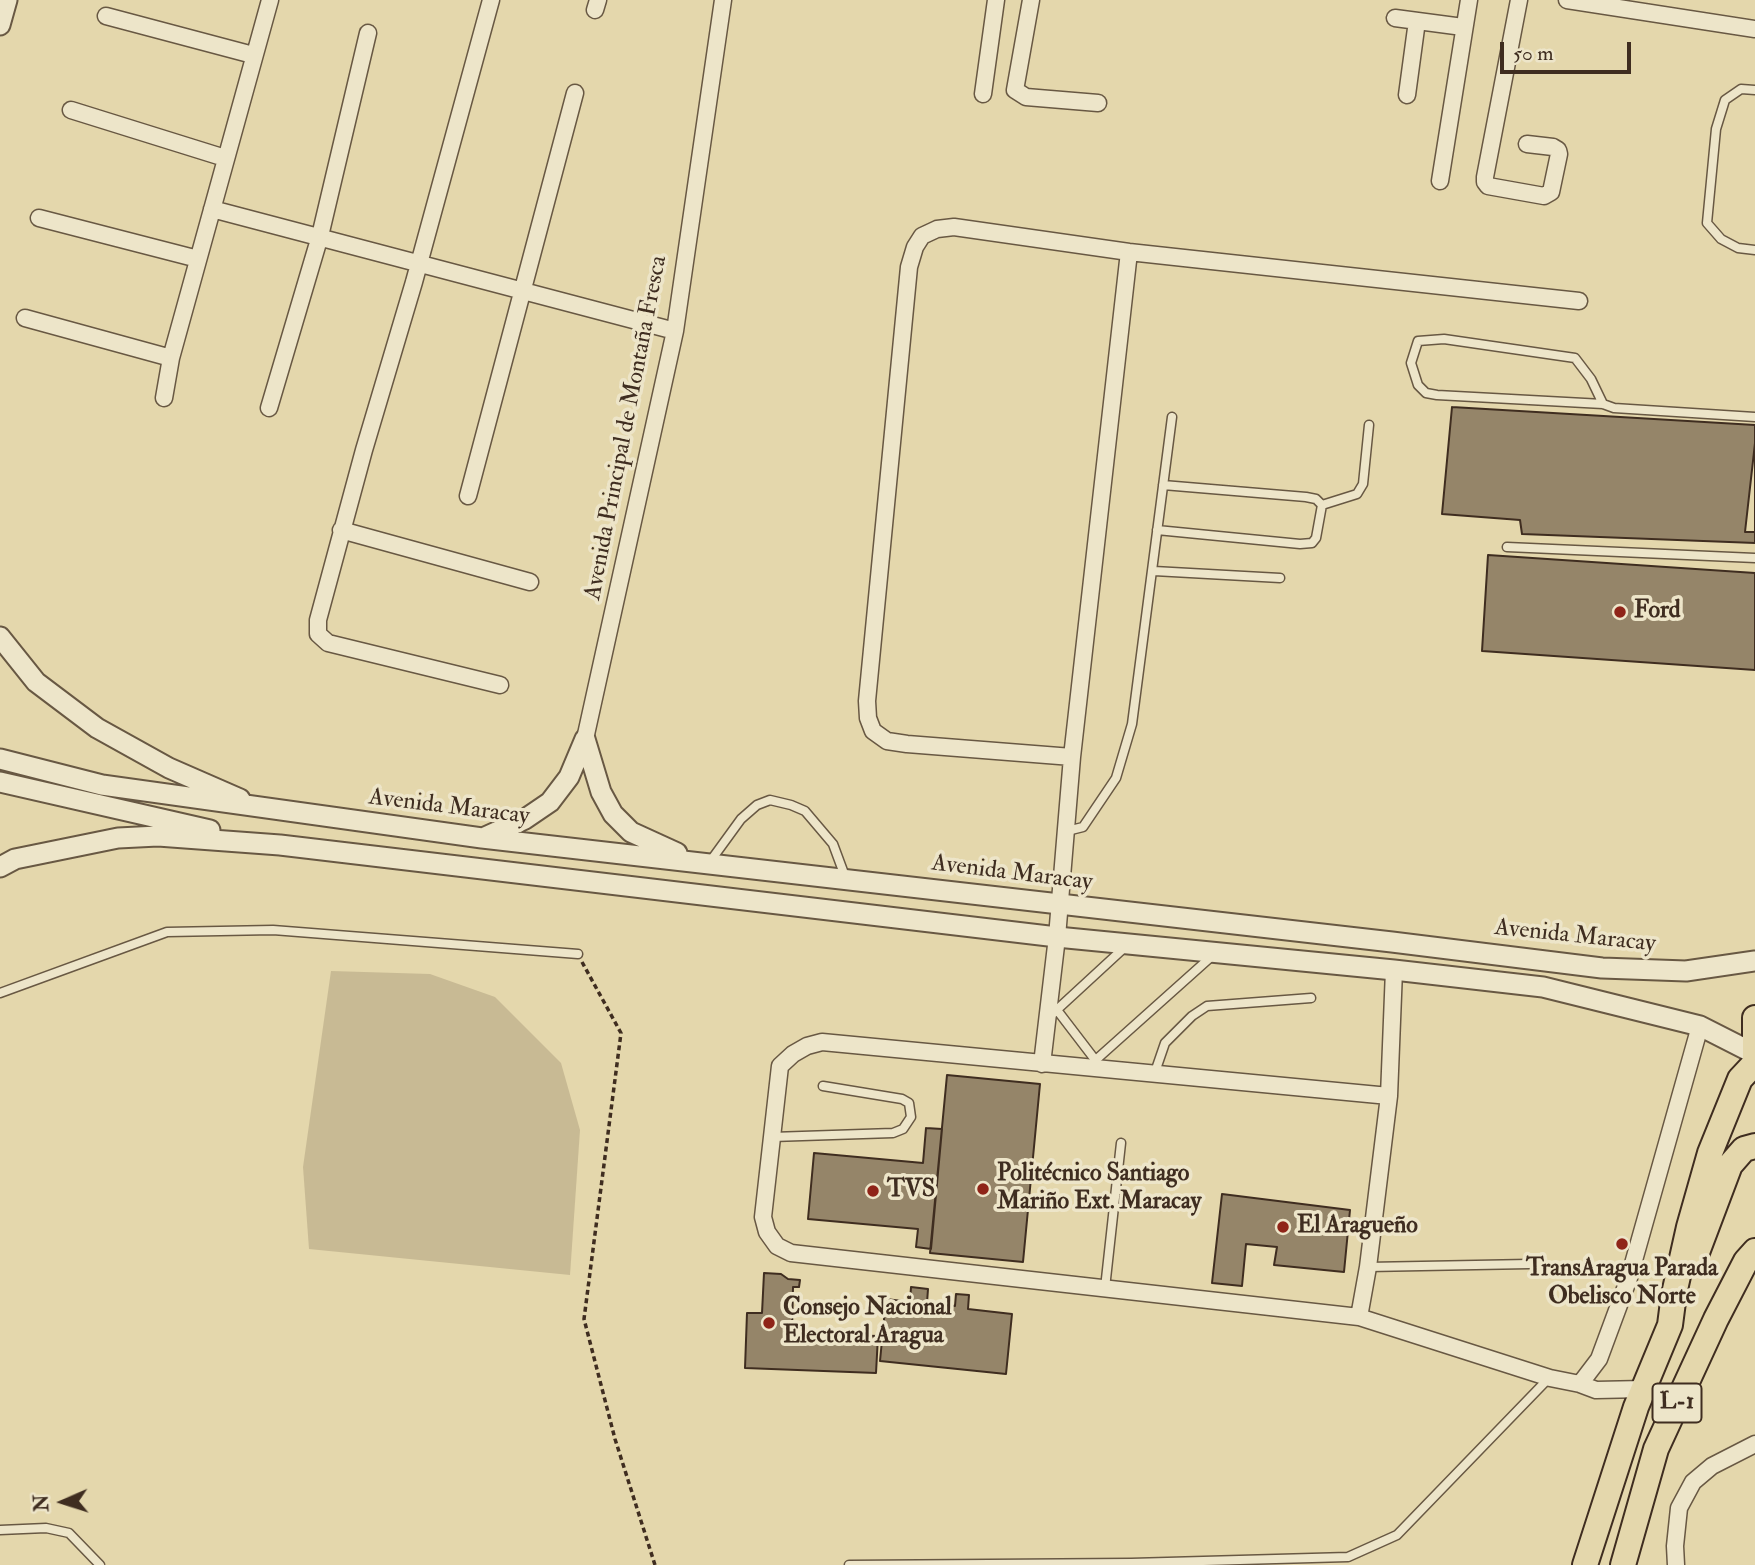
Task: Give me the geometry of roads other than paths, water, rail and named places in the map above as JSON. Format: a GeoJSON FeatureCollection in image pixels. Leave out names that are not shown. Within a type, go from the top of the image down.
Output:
{"type":"FeatureCollection","features":[{"type":"Feature","properties":{"kind":"main road"},"geometry":{"type":"LineString","coordinates":[[1754,1059],[1755,1018]]}},
{"type":"Feature","properties":{"kind":"main road","name":"L-1"},"geometry":{"type":"LineString","coordinates":[[1585,1565],[1636,1407],[1670,1325],[1689,1227],[1710,1153],[1740,1079],[1754,1059]]}},
{"type":"Feature","properties":{"kind":"main road"},"geometry":{"type":"LineString","coordinates":[[1670,1325],[1730,1165],[1744,1149],[1755,1146]]}},
{"type":"Feature","properties":{"kind":"main road","name":"L-1"},"geometry":{"type":"LineString","coordinates":[[1623,1565],[1657,1449],[1716,1318],[1752,1251]]}},
{"type":"Feature","properties":{"kind":"street"},"geometry":{"type":"LineString","coordinates":[[0,25],[6,0]]}},
{"type":"Feature","properties":{"kind":"street"},"geometry":{"type":"LineString","coordinates":[[164,398],[171,358],[270,0]]}},
{"type":"Feature","properties":{"kind":"street"},"geometry":{"type":"LineString","coordinates":[[491,0],[341,530],[318,620],[318,634],[328,643],[500,685]]}},
{"type":"Feature","properties":{"kind":"street","name":"Avenida Principal de Montaña Fresca"},"geometry":{"type":"LineString","coordinates":[[585,739],[675,331],[723,0]]}},
{"type":"Feature","properties":{"kind":"street"},"geometry":{"type":"LineString","coordinates":[[983,94],[996,0]]}},
{"type":"Feature","properties":{"kind":"street"},"geometry":{"type":"LineString","coordinates":[[1031,0],[1015,90],[1026,97],[1098,103]]}},
{"type":"Feature","properties":{"kind":"street"},"geometry":{"type":"LineString","coordinates":[[1440,181],[1469,0]]}},
{"type":"Feature","properties":{"kind":"street"},"geometry":{"type":"LineString","coordinates":[[1519,0],[1485,177],[1488,186],[1544,196],[1551,192],[1558,150],[1527,144]]}},
{"type":"Feature","properties":{"kind":"street"},"geometry":{"type":"LineString","coordinates":[[1567,0],[1755,29]]}},
{"type":"Feature","properties":{"kind":"street"},"geometry":{"type":"LineString","coordinates":[[107,16],[253,55]]}},
{"type":"Feature","properties":{"kind":"street"},"geometry":{"type":"LineString","coordinates":[[1395,18],[1463,27]]}},
{"type":"Feature","properties":{"kind":"street"},"geometry":{"type":"LineString","coordinates":[[1407,95],[1417,21]]}},
{"type":"Feature","properties":{"kind":"street"},"geometry":{"type":"LineString","coordinates":[[269,408],[320,236],[368,33]]}},
{"type":"Feature","properties":{"kind":"street"},"geometry":{"type":"LineString","coordinates":[[468,496],[575,93]]}},
{"type":"Feature","properties":{"kind":"street"},"geometry":{"type":"LineString","coordinates":[[71,110],[225,158]]}},
{"type":"Feature","properties":{"kind":"street"},"geometry":{"type":"LineString","coordinates":[[212,209],[675,331]]}},
{"type":"Feature","properties":{"kind":"street"},"geometry":{"type":"LineString","coordinates":[[39,218],[198,259]]}},
{"type":"Feature","properties":{"kind":"street"},"geometry":{"type":"LineString","coordinates":[[1072,757],[887,741],[873,731],[868,718],[867,701],[909,267],[915,247],[922,236],[937,229],[954,228],[1129,252],[1579,301]]}},
{"type":"Feature","properties":{"kind":"street"},"geometry":{"type":"LineString","coordinates":[[1042,1064],[1052,1014],[1058,905],[1072,757],[1129,252]]}},
{"type":"Feature","properties":{"kind":"street"},"geometry":{"type":"LineString","coordinates":[[25,318],[171,358]]}},
{"type":"Feature","properties":{"kind":"street"},"geometry":{"type":"LineString","coordinates":[[341,530],[530,582]]}},
{"type":"Feature","properties":{"kind":"street"},"geometry":{"type":"LineString","coordinates":[[0,638],[36,682],[97,729],[169,768],[263,809]]}},
{"type":"Feature","properties":{"kind":"street"},"geometry":{"type":"LineString","coordinates":[[482,838],[525,819],[550,802],[569,777],[585,739]]}},
{"type":"Feature","properties":{"kind":"street"},"geometry":{"type":"LineString","coordinates":[[585,739],[601,792],[613,814],[631,832],[701,862]]}},
{"type":"Feature","properties":{"kind":"street","name":"Avenida Maracay"},"geometry":{"type":"LineString","coordinates":[[0,759],[102,785],[482,838],[1602,968],[1686,971],[1755,961]]}},
{"type":"Feature","properties":{"kind":"street"},"geometry":{"type":"LineString","coordinates":[[0,782],[280,845]]}},
{"type":"Feature","properties":{"kind":"street"},"geometry":{"type":"LineString","coordinates":[[0,867],[15,859],[118,838],[158,836],[280,845],[1057,937],[1543,987],[1700,1026],[1754,1059]]}},
{"type":"Feature","properties":{"kind":"street"},"geometry":{"type":"LineString","coordinates":[[1359,1317],[1368,1267],[1389,1096],[1394,970]]}},
{"type":"Feature","properties":{"kind":"street"},"geometry":{"type":"LineString","coordinates":[[1580,1384],[1599,1359],[1629,1279],[1700,1026]]}},
{"type":"Feature","properties":{"kind":"street"},"geometry":{"type":"LineString","coordinates":[[1389,1096],[1154,1075],[1091,1065],[1042,1064],[822,1042],[807,1046],[780,1066],[763,1217],[767,1232],[777,1246],[791,1253],[1359,1317],[1596,1390],[1644,1389]]}},
{"type":"Feature","properties":{"kind":"street"},"geometry":{"type":"LineString","coordinates":[[1676,1565],[1679,1508],[1693,1482],[1712,1466],[1755,1444]]}},
{"type":"Feature","properties":{"kind":"lane"},"geometry":{"type":"LineString","coordinates":[[1755,90],[1741,89],[1724,100],[1716,129],[1707,223],[1721,239],[1738,248],[1755,250]]}},
{"type":"Feature","properties":{"kind":"lane"},"geometry":{"type":"LineString","coordinates":[[1603,404],[1591,379],[1576,358],[1444,339],[1418,341],[1410,363],[1418,385],[1426,393],[1755,417]]}},
{"type":"Feature","properties":{"kind":"lane"},"geometry":{"type":"LineString","coordinates":[[1067,831],[1083,827],[1116,778],[1132,724],[1172,417]]}},
{"type":"Feature","properties":{"kind":"lane"},"geometry":{"type":"LineString","coordinates":[[1322,505],[1357,494],[1363,484],[1369,425]]}},
{"type":"Feature","properties":{"kind":"lane"},"geometry":{"type":"LineString","coordinates":[[1163,485],[1306,497],[1316,499],[1322,505]]}},
{"type":"Feature","properties":{"kind":"lane"},"geometry":{"type":"LineString","coordinates":[[1157,530],[1300,544],[1312,542],[1316,538],[1322,505]]}},
{"type":"Feature","properties":{"kind":"lane"},"geometry":{"type":"LineString","coordinates":[[1507,547],[1755,558]]}},
{"type":"Feature","properties":{"kind":"lane"},"geometry":{"type":"LineString","coordinates":[[1154,571],[1280,578]]}},
{"type":"Feature","properties":{"kind":"lane"},"geometry":{"type":"LineString","coordinates":[[701,862],[741,819],[757,805],[770,800],[806,811],[833,844],[846,879]]}},
{"type":"Feature","properties":{"kind":"lane"},"geometry":{"type":"LineString","coordinates":[[0,993],[167,932],[274,930],[578,954]]}},
{"type":"Feature","properties":{"kind":"lane"},"geometry":{"type":"LineString","coordinates":[[1128,944],[1052,1014],[1091,1065],[1216,953]]}},
{"type":"Feature","properties":{"kind":"lane"},"geometry":{"type":"LineString","coordinates":[[1154,1075],[1166,1043],[1192,1016],[1207,1006],[1311,998]]}},
{"type":"Feature","properties":{"kind":"lane"},"geometry":{"type":"LineString","coordinates":[[772,1137],[893,1133],[903,1129],[911,1116],[909,1103],[902,1099],[823,1086]]}},
{"type":"Feature","properties":{"kind":"lane"},"geometry":{"type":"LineString","coordinates":[[1105,1288],[1121,1143]]}},
{"type":"Feature","properties":{"kind":"lane"},"geometry":{"type":"LineString","coordinates":[[1368,1267],[1529,1264]]}},
{"type":"Feature","properties":{"kind":"lane"},"geometry":{"type":"LineString","coordinates":[[849,1565],[1131,1563],[1348,1557],[1397,1535],[1550,1378]]}},
{"type":"Feature","properties":{"kind":"lane"},"geometry":{"type":"LineString","coordinates":[[0,1530],[46,1528],[69,1533],[100,1565]]}},
{"type":"Feature","properties":{"kind":"place","name":"Ford"},"geometry":{"type":"Point","coordinates":[1620,612]}},
{"type":"Feature","properties":{"kind":"place","name":"Politécnico Santiago Mariño Ext. Maracay"},"geometry":{"type":"Point","coordinates":[983,1189]}},
{"type":"Feature","properties":{"kind":"place","name":"TVS"},"geometry":{"type":"Point","coordinates":[873,1191]}},
{"type":"Feature","properties":{"kind":"place","name":"El Aragueño"},"geometry":{"type":"Point","coordinates":[1283,1227]}},
{"type":"Feature","properties":{"kind":"place","name":"TransAragua Parada Obelisco Norte"},"geometry":{"type":"Point","coordinates":[1622,1244]}},
{"type":"Feature","properties":{"kind":"place","name":"Consejo Nacional Electoral Aragua"},"geometry":{"type":"Point","coordinates":[769,1323]}}]}
